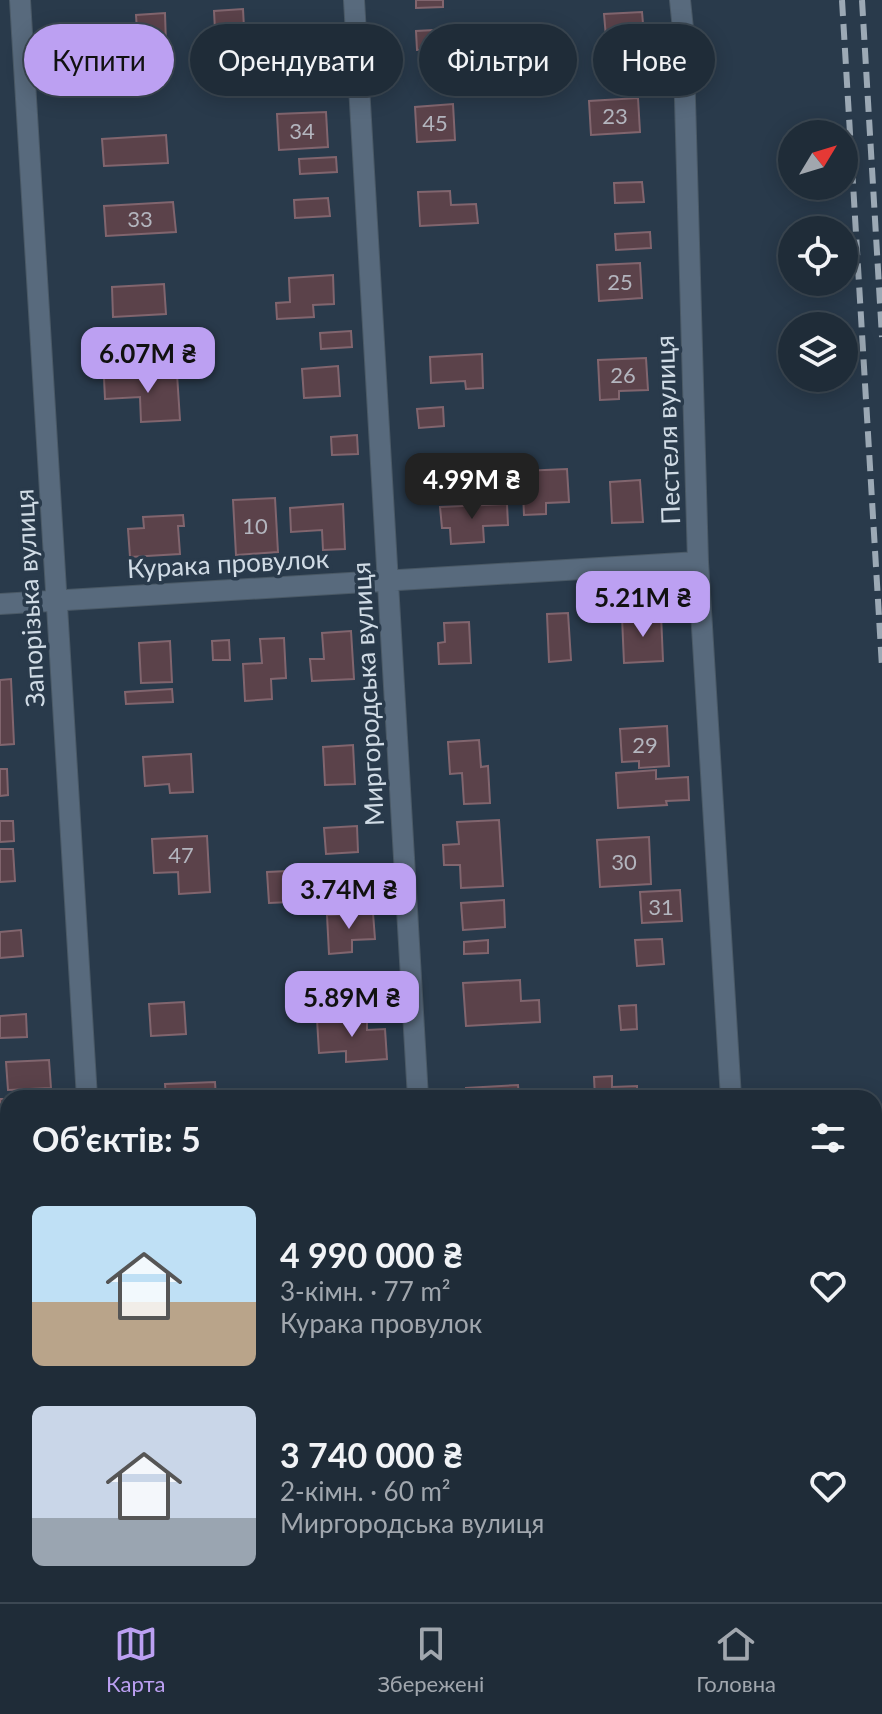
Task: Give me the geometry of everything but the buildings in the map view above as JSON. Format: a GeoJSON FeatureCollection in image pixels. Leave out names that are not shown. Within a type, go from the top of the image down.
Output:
{"type":"FeatureCollection","features":[{"type":"Feature","properties":{"kind":"street","name":"Запорізька вулиця"},"geometry":{"type":"LineString","coordinates":[[20,0],[87,1090]]}},
{"type":"Feature","properties":{"kind":"street","name":"Миргородська вулиця"},"geometry":{"type":"LineString","coordinates":[[354,0],[418,1090]]}},
{"type":"Feature","properties":{"kind":"street","name":"Пестеля вулиця"},"geometry":{"type":"LineString","coordinates":[[680,0],[698,562],[731,1090]]}},
{"type":"Feature","properties":{"kind":"street","name":"Курака провулок"},"geometry":{"type":"LineString","coordinates":[[0,604],[698,562]]}},
{"type":"Feature","properties":{"kind":"railway"},"geometry":{"type":"LineString","coordinates":[[842,0],[882,667]]}},
{"type":"Feature","properties":{"kind":"railway"},"geometry":{"type":"LineString","coordinates":[[862,0],[882,337]]}}]}
